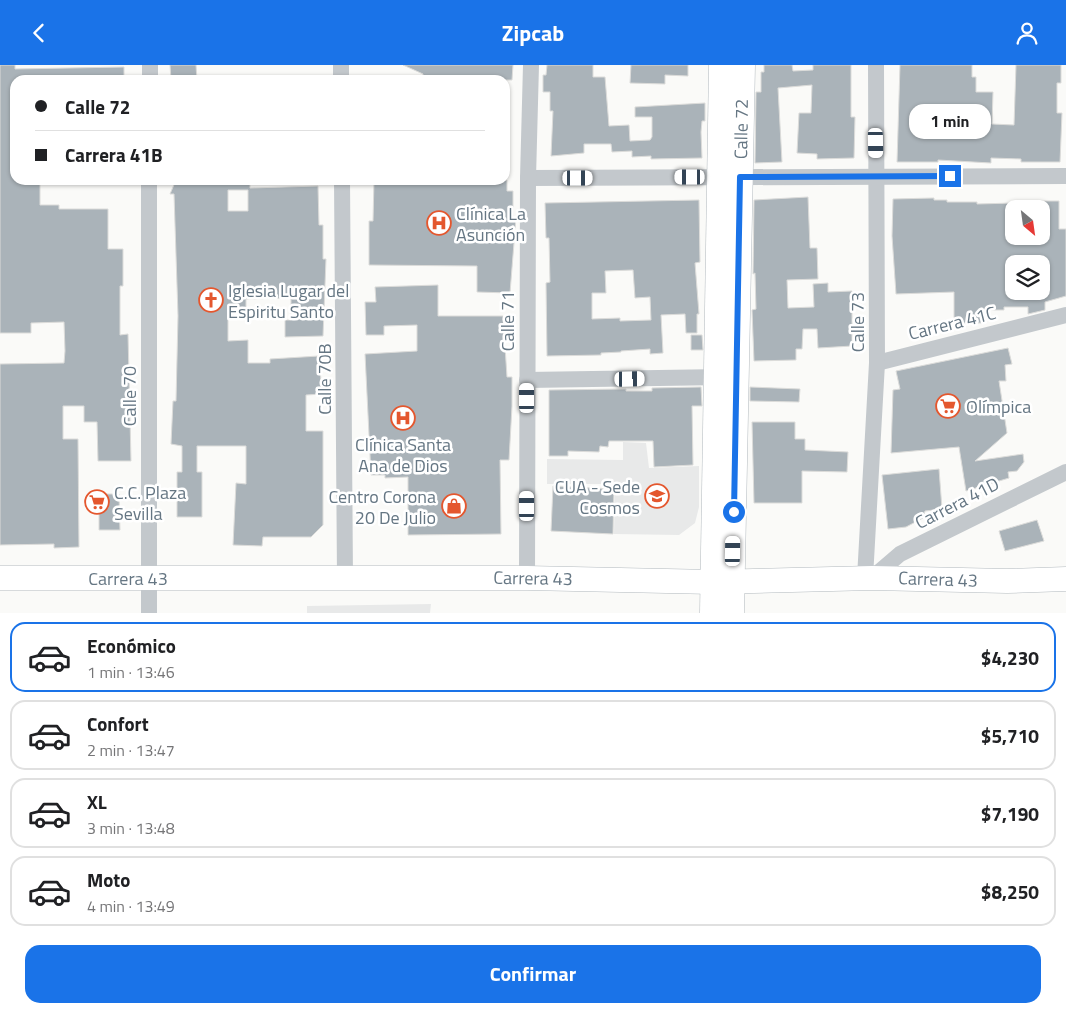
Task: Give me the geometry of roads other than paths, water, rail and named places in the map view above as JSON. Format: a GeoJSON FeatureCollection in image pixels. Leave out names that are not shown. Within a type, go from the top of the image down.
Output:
{"type":"FeatureCollection","features":[{"type":"Feature","properties":{"kind":"street","name":"Calle 71"},"geometry":{"type":"LineString","coordinates":[[527,577],[528,178],[531,65]]}},
{"type":"Feature","properties":{"kind":"street","name":"Calle 72"},"geometry":{"type":"LineString","coordinates":[[712,613],[722,581],[726,377],[729,177],[721,65]]}},
{"type":"Feature","properties":{"kind":"street","name":"Calle 72"},"geometry":{"type":"LineString","coordinates":[[729,177],[743,65]]}},
{"type":"Feature","properties":{"kind":"street","name":"Calle 73"},"geometry":{"type":"LineString","coordinates":[[868,578],[877,363],[876,65]]}},
{"type":"Feature","properties":{"kind":"street"},"geometry":{"type":"LineString","coordinates":[[528,178],[1066,176]]}},
{"type":"Feature","properties":{"kind":"street","name":"Calle 70"},"geometry":{"type":"LineString","coordinates":[[149,613],[150,185]]}},
{"type":"Feature","properties":{"kind":"street","name":"Calle 70B"},"geometry":{"type":"LineString","coordinates":[[342,185],[345,578]]}},
{"type":"Feature","properties":{"kind":"street","name":"Carrera 41C"},"geometry":{"type":"LineString","coordinates":[[877,363],[1066,315]]}},
{"type":"Feature","properties":{"kind":"street"},"geometry":{"type":"LineString","coordinates":[[527,380],[726,377]]}},
{"type":"Feature","properties":{"kind":"street","name":"Carrera 41D"},"geometry":{"type":"LineString","coordinates":[[868,578],[900,554],[1066,472]]}},
{"type":"Feature","properties":{"kind":"street","name":"Carrera 43"},"geometry":{"type":"LineString","coordinates":[[0,578],[527,577],[722,581],[868,578],[1017,581],[1066,579]]}},
{"type":"Feature","properties":{"kind":"street","name":"Calle 72"},"geometry":{"type":"LineString","coordinates":[[722,581],[732,613]]}},
{"type":"Feature","properties":{"kind":"place","name":"Clínica La Asunción"},"geometry":{"type":"Point","coordinates":[439,223]}},
{"type":"Feature","properties":{"kind":"place","name":"Iglesia Lugar del Espiritu Santo"},"geometry":{"type":"Point","coordinates":[211,300]}},
{"type":"Feature","properties":{"kind":"place","name":"Olímpica"},"geometry":{"type":"Point","coordinates":[948,406]}},
{"type":"Feature","properties":{"kind":"place","name":"Clínica Santa Ana de Dios"},"geometry":{"type":"Point","coordinates":[403,418]}},
{"type":"Feature","properties":{"kind":"place","name":"CUA - Sede Cosmos"},"geometry":{"type":"Point","coordinates":[657,496]}},
{"type":"Feature","properties":{"kind":"place","name":"C.C. Plaza Sevilla"},"geometry":{"type":"Point","coordinates":[97,502]}},
{"type":"Feature","properties":{"kind":"place","name":"Centro Corona 20 De Julio"},"geometry":{"type":"Point","coordinates":[454,506]}}]}
